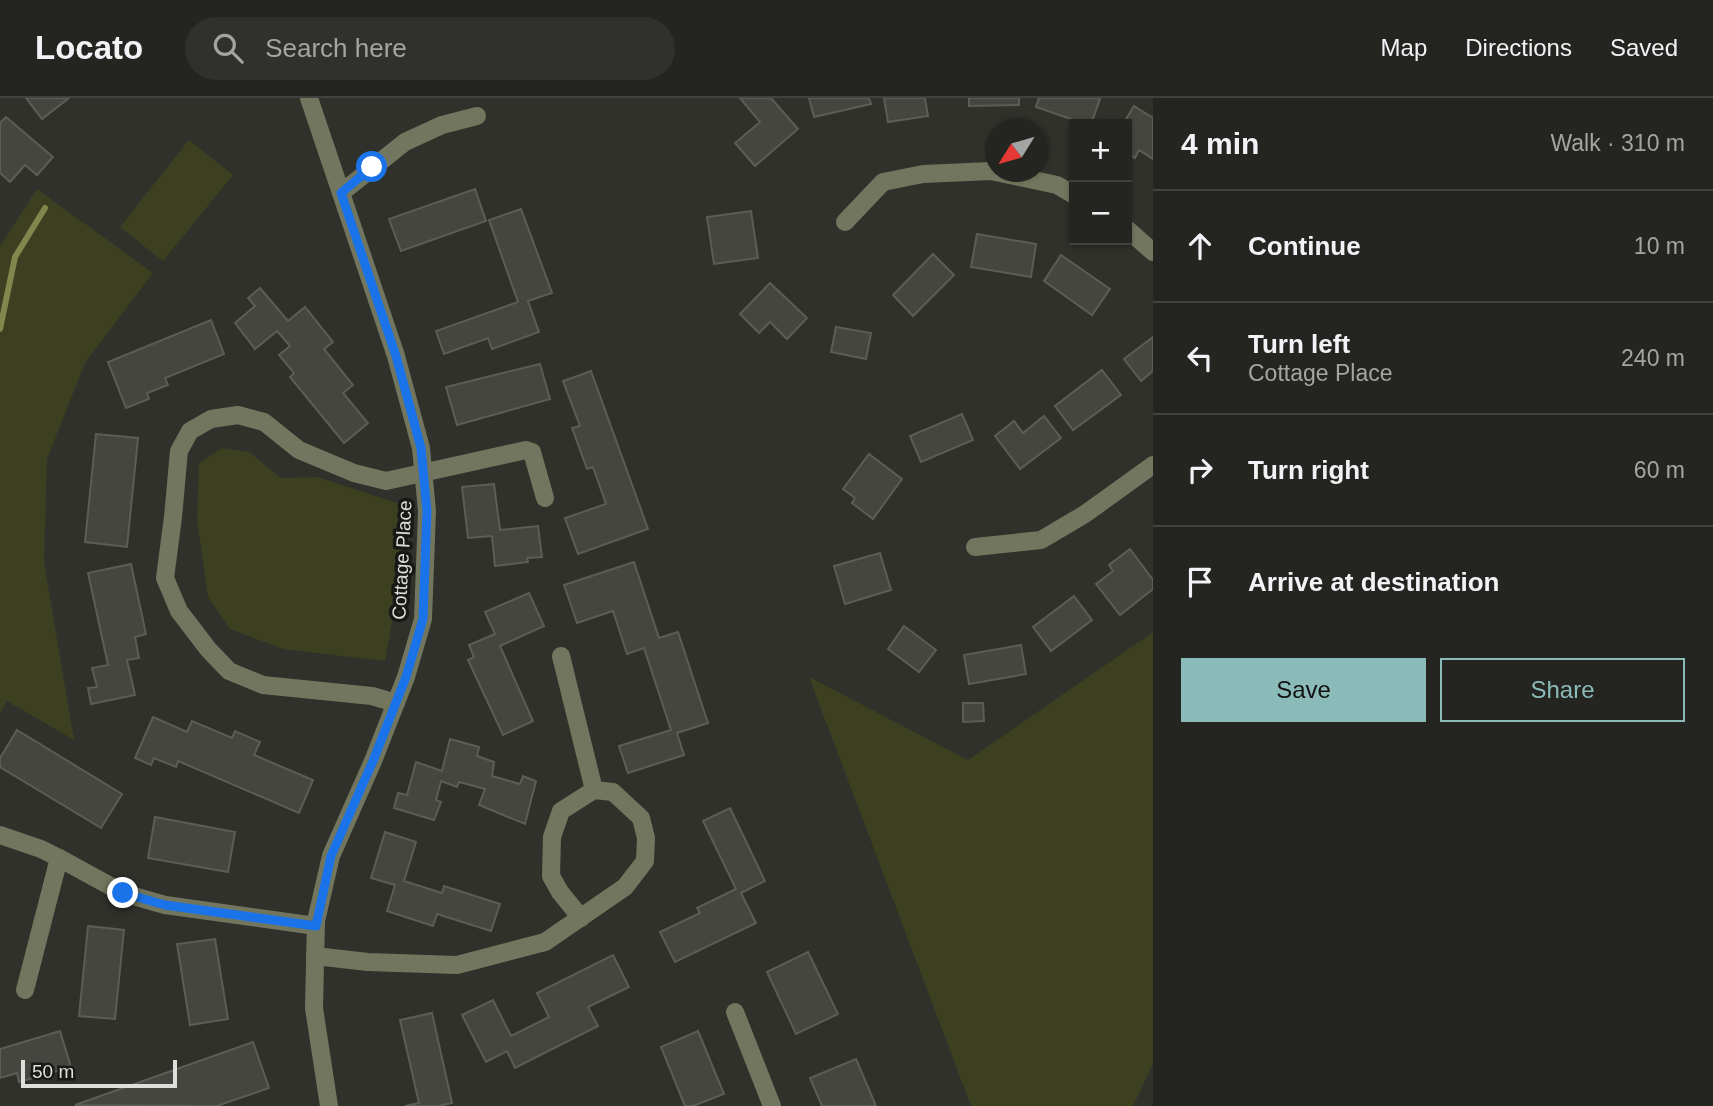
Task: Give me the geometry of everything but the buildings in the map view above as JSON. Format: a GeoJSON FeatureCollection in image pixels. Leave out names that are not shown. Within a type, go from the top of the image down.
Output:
{"type":"FeatureCollection","features":[{"type":"Feature","properties":{"kind":"street","name":"Cottage Place"},"geometry":{"type":"LineString","coordinates":[[309,98],[396,356],[421,448],[427,511],[423,619],[396,703],[331,856],[316,926],[314,1008],[329,1106]]}},
{"type":"Feature","properties":{"kind":"street"},"geometry":{"type":"LineString","coordinates":[[341,193],[405,142],[442,125],[477,116]]}},
{"type":"Feature","properties":{"kind":"street"},"geometry":{"type":"LineString","coordinates":[[845,222],[883,183],[923,174],[990,171],[1057,185],[1069,192]]}},
{"type":"Feature","properties":{"kind":"street"},"geometry":{"type":"LineString","coordinates":[[1132,233],[1153,252]]}},
{"type":"Feature","properties":{"kind":"street"},"geometry":{"type":"LineString","coordinates":[[396,703],[372,696],[263,685],[229,671],[179,611],[165,578],[179,451],[190,431],[211,419],[239,415],[264,422],[299,450],[354,473],[386,481],[526,450],[532,452],[545,498]]}},
{"type":"Feature","properties":{"kind":"street"},"geometry":{"type":"LineString","coordinates":[[975,547],[1041,540],[1085,514],[1153,465]]}},
{"type":"Feature","properties":{"kind":"street"},"geometry":{"type":"LineString","coordinates":[[561,656],[594,790]]}},
{"type":"Feature","properties":{"kind":"street"},"geometry":{"type":"LineString","coordinates":[[315,956],[368,962],[457,965],[545,942],[581,918],[625,887],[645,861],[646,838],[641,818],[613,792],[594,790],[561,811],[552,837],[551,876],[581,918]]}},
{"type":"Feature","properties":{"kind":"street"},"geometry":{"type":"LineString","coordinates":[[0,835],[41,849],[123,893],[165,905],[316,926]]}},
{"type":"Feature","properties":{"kind":"street"},"geometry":{"type":"LineString","coordinates":[[25,989],[59,858]]}},
{"type":"Feature","properties":{"kind":"street"},"geometry":{"type":"LineString","coordinates":[[735,1012],[772,1106]]}},
{"type":"Feature","properties":{"kind":"green space"},"geometry":{"type":"Polygon","coordinates":[[[189,140],[233,175],[163,261],[120,227],[189,140]]]}},
{"type":"Feature","properties":{"kind":"green space"},"geometry":{"type":"Polygon","coordinates":[[[37,189],[153,273],[85,363],[47,459],[44,562],[74,740],[7,701],[0,714],[0,246],[37,189]]]}},
{"type":"Feature","properties":{"kind":"green space"},"geometry":{"type":"Polygon","coordinates":[[[222,448],[249,452],[281,478],[317,477],[400,504],[397,583],[385,661],[283,649],[230,629],[208,597],[197,520],[199,463],[222,448]]]}},
{"type":"Feature","properties":{"kind":"green space"},"geometry":{"type":"Polygon","coordinates":[[[1153,632],[1153,1064],[1133,1106],[971,1106],[809,677],[968,760],[1153,632]]]}},
{"type":"Feature","properties":{"kind":"waterway"},"geometry":{"type":"LineString","coordinates":[[0,329],[15,257],[45,208]]}},
{"type":"Feature","properties":{"kind":"route"},"geometry":{"type":"LineString","coordinates":[[123,893],[165,905],[316,926],[331,856],[406,677],[423,619],[427,511],[421,448],[396,356],[341,193],[372,167]]}}]}
